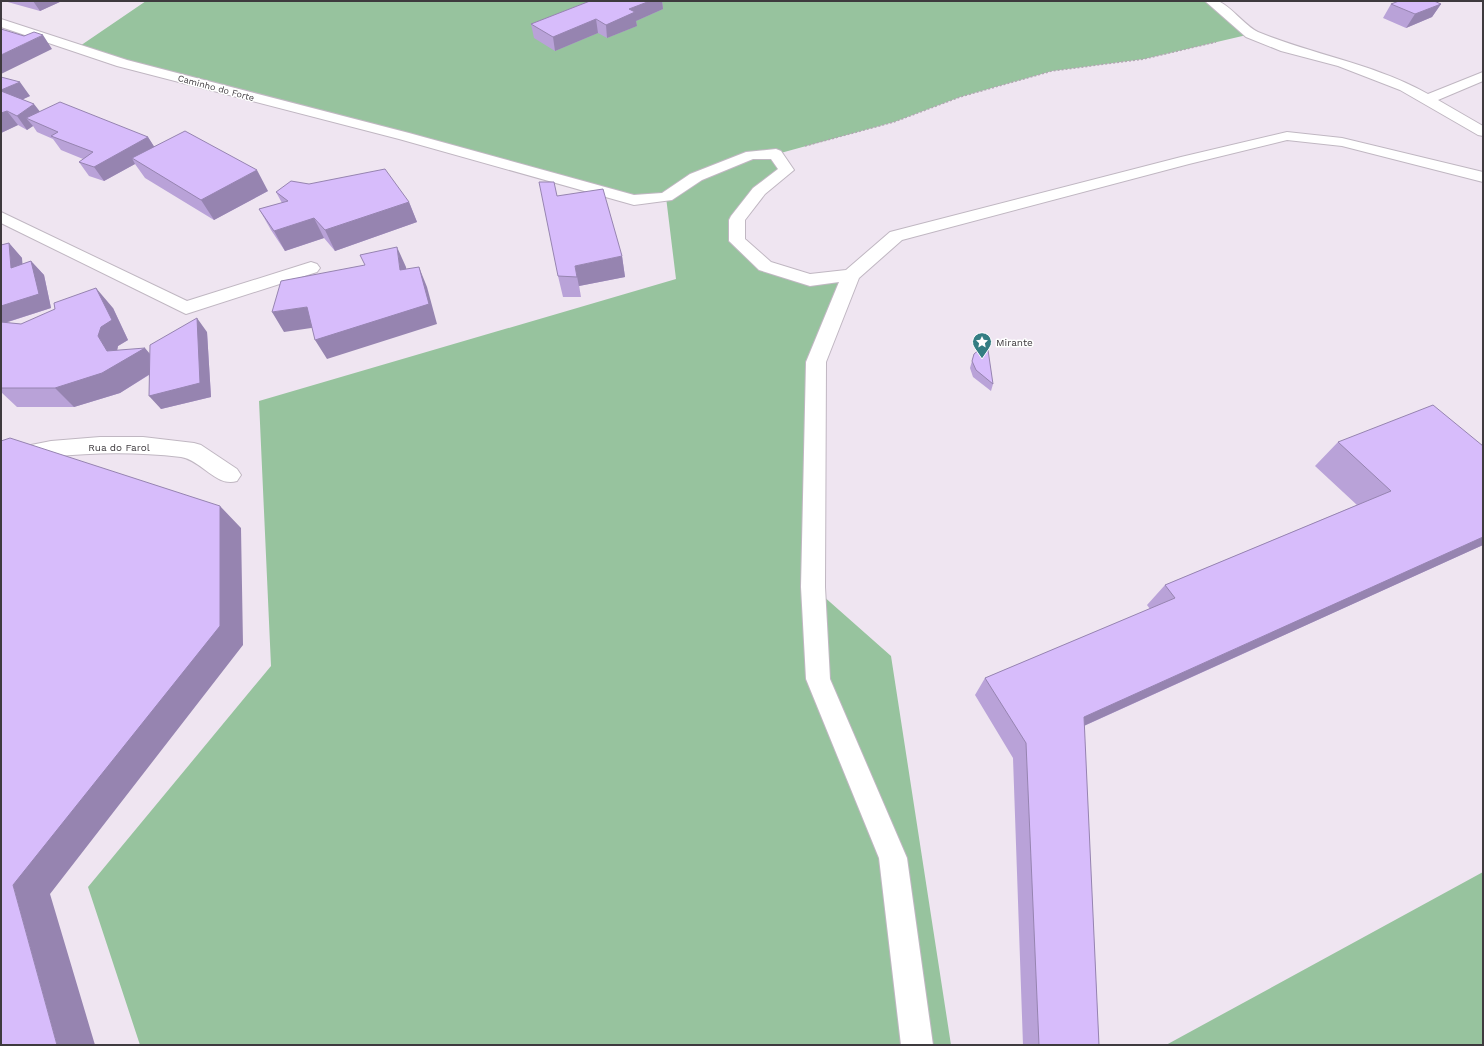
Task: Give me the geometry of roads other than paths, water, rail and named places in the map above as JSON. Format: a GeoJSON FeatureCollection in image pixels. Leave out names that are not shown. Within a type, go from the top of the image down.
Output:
{"type":"FeatureCollection","features":[{"type":"Feature","properties":{"kind":"street"},"geometry":{"type":"LineString","coordinates":[[1211,1],[1252,34],[1286,48],[1344,63],[1405,87],[1483,132]]}},
{"type":"Feature","properties":{"kind":"street","name":"Caminho do Forte"},"geometry":{"type":"LineString","coordinates":[[1,23],[122,63],[434,145],[634,200],[666,197],[696,177],[751,155],[776,154],[786,170],[759,191],[737,220],[737,241],[764,266],[810,280],[851,275]]}},
{"type":"Feature","properties":{"kind":"street"},"geometry":{"type":"LineString","coordinates":[[1428,100],[1483,76]]}},
{"type":"Feature","properties":{"kind":"street"},"geometry":{"type":"LineString","coordinates":[[917,1045],[893,858],[818,679],[813,587],[816,362],[851,275],[896,236],[1186,160],[1287,136],[1342,142],[1483,177]]}},
{"type":"Feature","properties":{"kind":"street"},"geometry":{"type":"LineString","coordinates":[[1,218],[186,308],[311,268]]}},
{"type":"Feature","properties":{"kind":"street","name":"Rua do Farol"},"geometry":{"type":"LineString","coordinates":[[1,459],[51,449],[100,445],[143,445],[194,451],[230,475]]}},
{"type":"Feature","properties":{"kind":"place","name":"Mirante"},"geometry":{"type":"Point","coordinates":[982,359]}}]}
